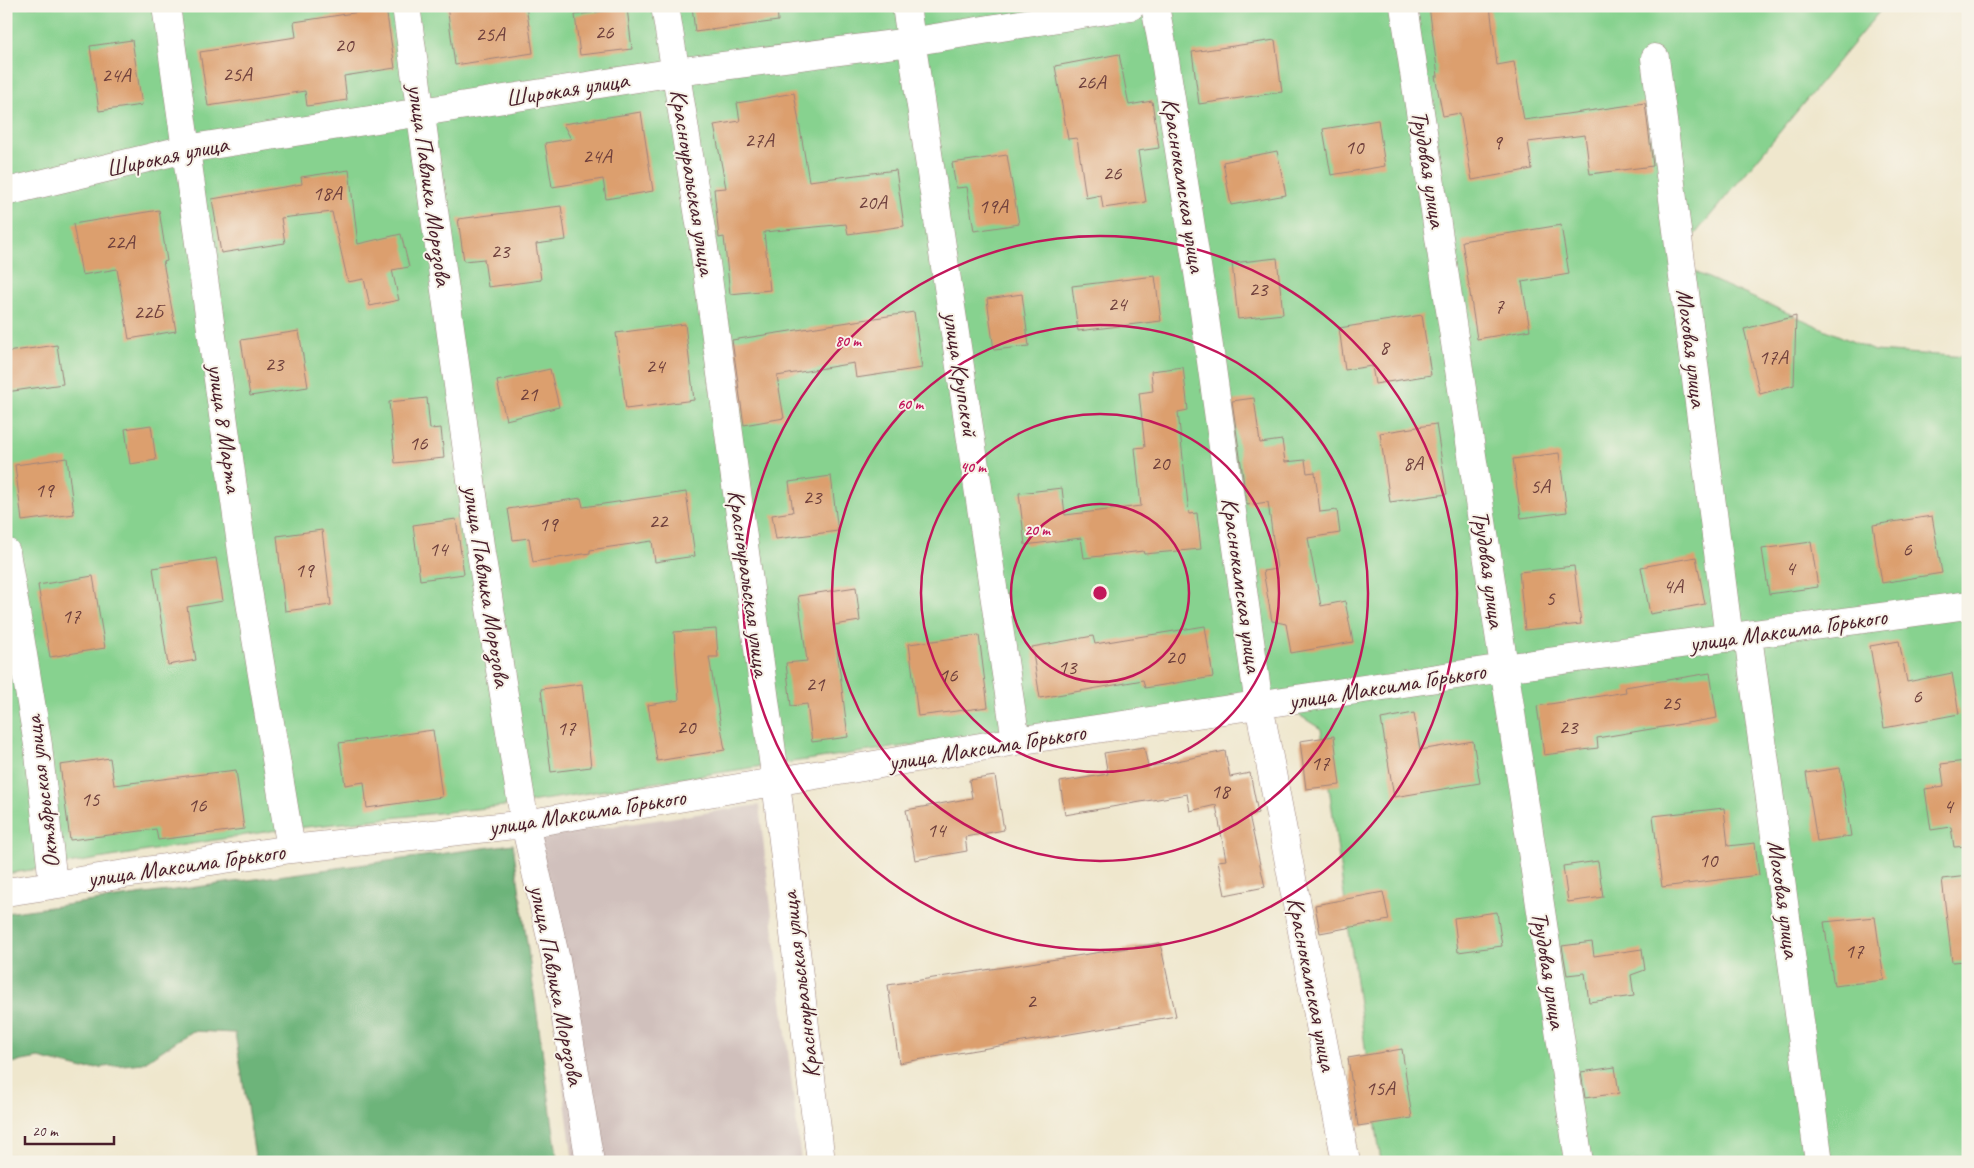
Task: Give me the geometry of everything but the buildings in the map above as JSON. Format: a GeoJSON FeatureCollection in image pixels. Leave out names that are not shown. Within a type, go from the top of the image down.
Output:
{"type":"FeatureCollection","features":[{"type":"Feature","properties":{"kind":"street","name":"улица 8 Марта"},"geometry":{"type":"LineString","coordinates":[[166,6],[244,566],[292,849]]}},
{"type":"Feature","properties":{"kind":"street","name":"улица Павлика Морозова"},"geometry":{"type":"LineString","coordinates":[[406,6],[419,113],[481,553],[525,824],[556,960],[590,1162]]}},
{"type":"Feature","properties":{"kind":"street","name":"Красноуральская улица"},"geometry":{"type":"LineString","coordinates":[[665,6],[704,248],[776,782],[821,1162]]}},
{"type":"Feature","properties":{"kind":"street","name":"улица Крупской"},"geometry":{"type":"LineString","coordinates":[[906,6],[1016,741]]}},
{"type":"Feature","properties":{"kind":"street","name":"Широкая улица"},"geometry":{"type":"LineString","coordinates":[[6,192],[186,149],[676,72],[910,42],[1131,6]]}},
{"type":"Feature","properties":{"kind":"street","name":"Краснокамская улица"},"geometry":{"type":"LineString","coordinates":[[1156,6],[1204,311],[1259,706],[1346,1162]]}},
{"type":"Feature","properties":{"kind":"street","name":"Трудовая улица"},"geometry":{"type":"LineString","coordinates":[[1404,6],[1578,1162]]}},
{"type":"Feature","properties":{"kind":"street","name":"Моховая улица"},"geometry":{"type":"LineString","coordinates":[[1655,58],[1739,637],[1819,1162]]}},
{"type":"Feature","properties":{"kind":"street","name":"Октябрьская улица"},"geometry":{"type":"LineString","coordinates":[[6,552],[38,745],[53,884]]}},
{"type":"Feature","properties":{"kind":"street","name":"улица Максима Горького"},"geometry":{"type":"LineString","coordinates":[[6,892],[292,849],[525,824],[1016,741],[1504,668],[1967,609]]}},
{"type":"Feature","properties":{"kind":"shaded area"},"geometry":{"type":"Polygon","coordinates":[[[759,805],[801,1162],[573,1162],[531,838],[759,805]]]}},
{"type":"Feature","properties":{"kind":"green space"},"geometry":{"type":"Polygon","coordinates":[[[6,6],[1884,6],[1672,262],[1874,351],[1968,357],[1968,1162],[1381,1162],[1321,729],[1272,698],[1027,729],[756,767],[504,806],[277,830],[6,874],[6,6]]]}},
{"type":"Feature","properties":{"kind":"green space"},"geometry":{"type":"Polygon","coordinates":[[[513,844],[558,1162],[256,1162],[235,1033],[192,1031],[143,1063],[83,1069],[39,1058],[6,1064],[6,913],[513,844]]]}}]}
